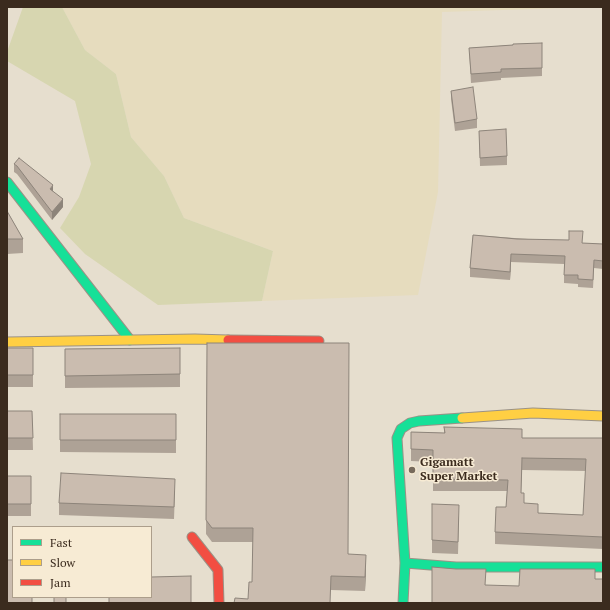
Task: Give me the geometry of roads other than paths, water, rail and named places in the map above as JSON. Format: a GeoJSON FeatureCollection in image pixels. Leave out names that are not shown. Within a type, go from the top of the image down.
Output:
{"type":"FeatureCollection","features":[{"type":"Feature","properties":{"kind":"street"},"geometry":{"type":"LineString","coordinates":[[7,182],[130,340]]}},
{"type":"Feature","properties":{"kind":"street"},"geometry":{"type":"LineString","coordinates":[[7,342],[195,339],[320,341]]}},
{"type":"Feature","properties":{"kind":"street"},"geometry":{"type":"LineString","coordinates":[[403,603],[404,563],[397,438],[400,429],[410,423],[418,421],[532,413],[603,416]]}},
{"type":"Feature","properties":{"kind":"street"},"geometry":{"type":"LineString","coordinates":[[192,537],[218,570],[219,603]]}},
{"type":"Feature","properties":{"kind":"street"},"geometry":{"type":"LineString","coordinates":[[404,563],[456,567],[603,567]]}},
{"type":"Feature","properties":{"kind":"place","name":"Gigamatt Super Market"},"geometry":{"type":"Point","coordinates":[412,470]}}]}
